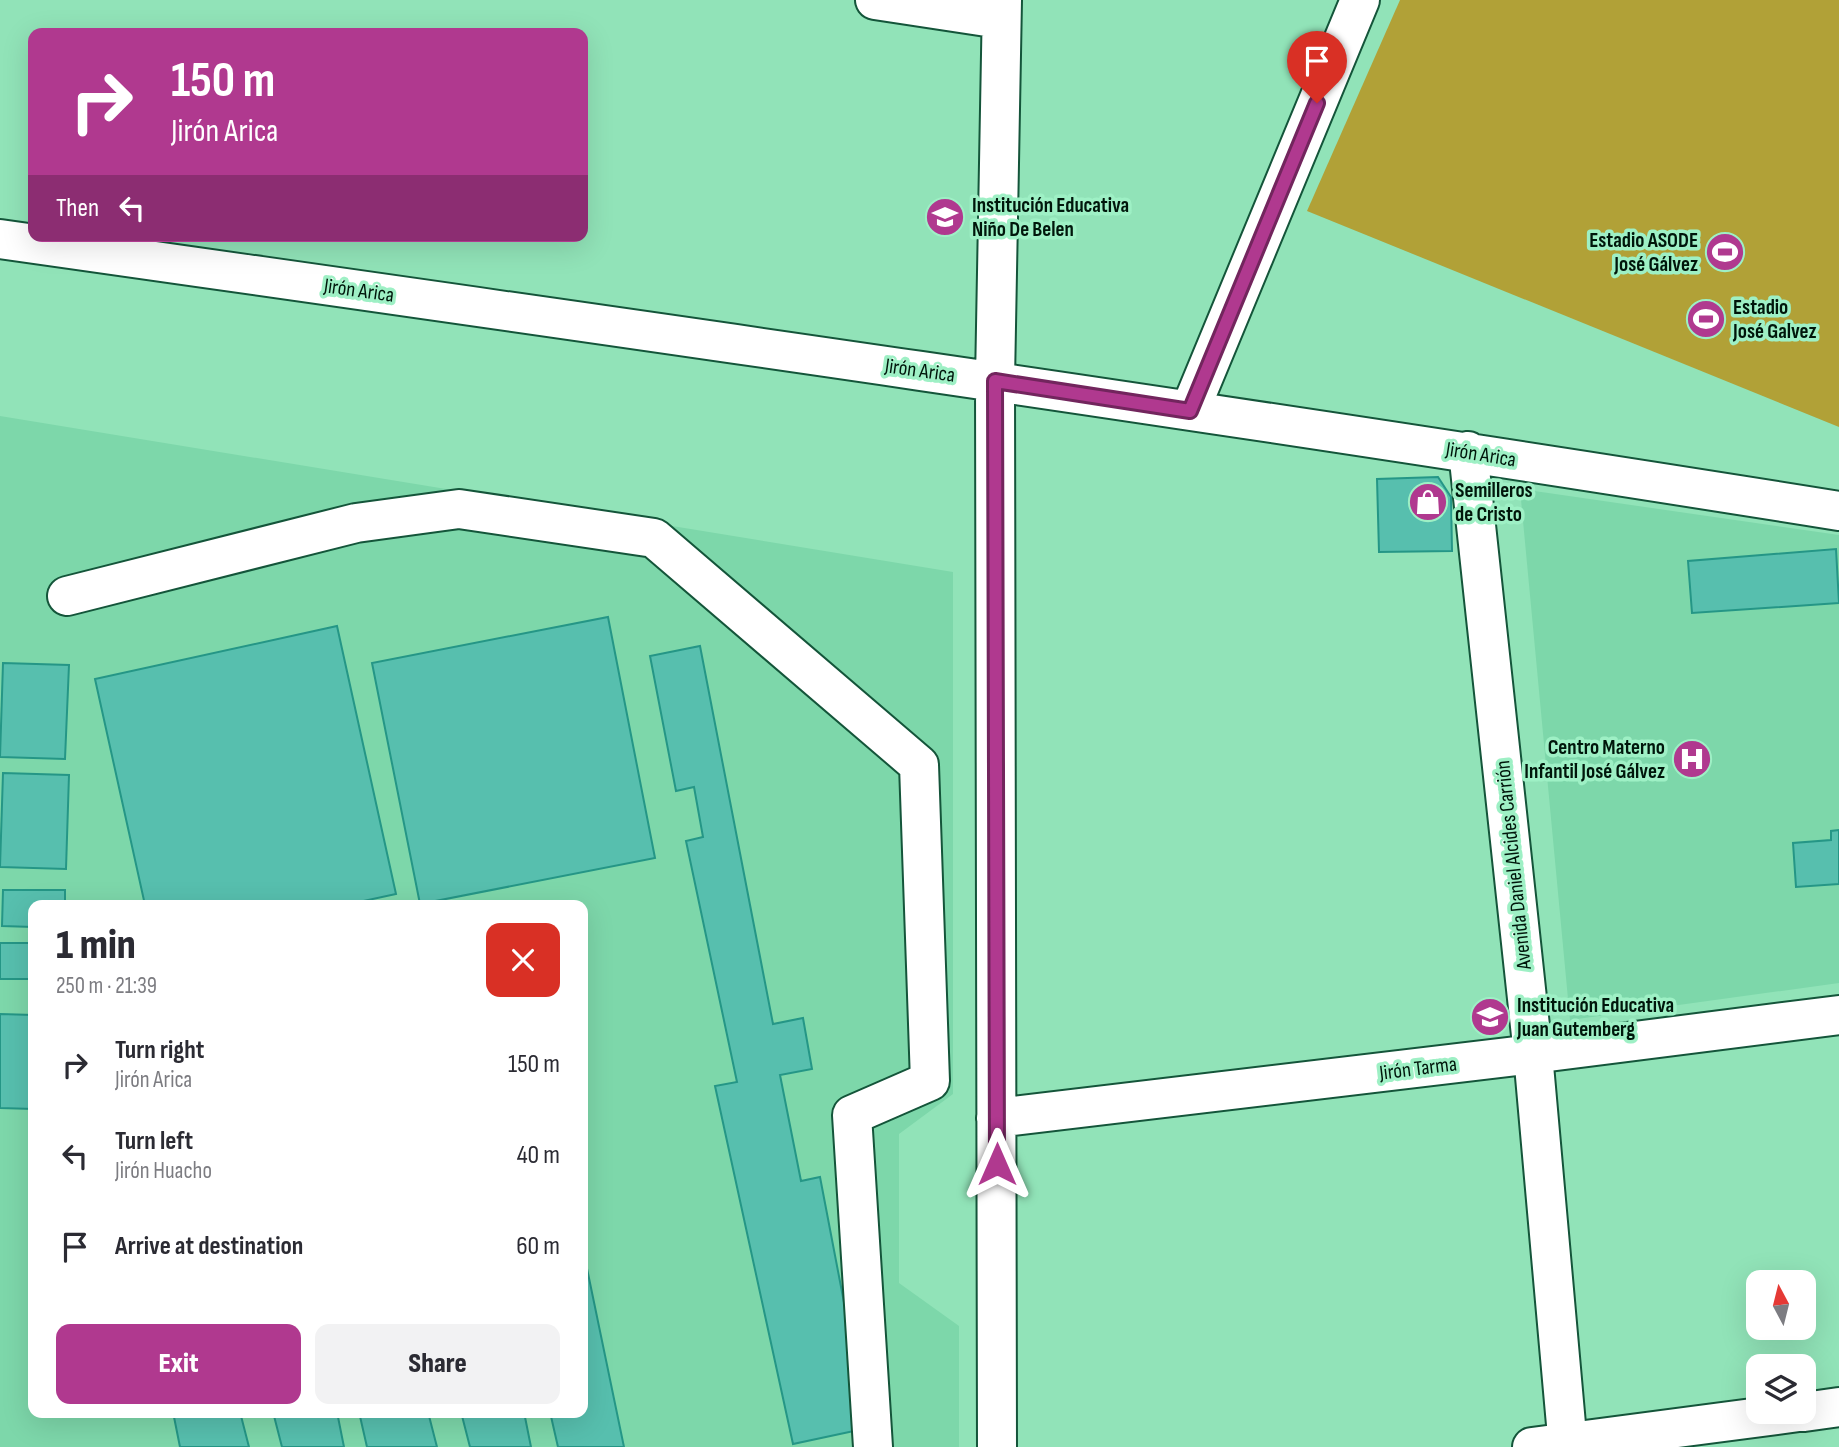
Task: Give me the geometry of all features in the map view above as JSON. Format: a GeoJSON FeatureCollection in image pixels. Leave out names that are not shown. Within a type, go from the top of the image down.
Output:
{"type":"FeatureCollection","features":[{"type":"Feature","properties":{"kind":"street"},"geometry":{"type":"LineString","coordinates":[[876,0],[1001,10],[995,381],[997,1447]]}},
{"type":"Feature","properties":{"kind":"street"},"geometry":{"type":"LineString","coordinates":[[1190,411],[1360,0]]}},
{"type":"Feature","properties":{"kind":"street","name":"Jirón Arica"},"geometry":{"type":"LineString","coordinates":[[0,239],[995,381],[1839,511]]}},
{"type":"Feature","properties":{"kind":"street","name":"Avenida Daniel Alcides Carrión"},"geometry":{"type":"LineString","coordinates":[[1468,452],[1533,1054],[1556,1446]]}},
{"type":"Feature","properties":{"kind":"street"},"geometry":{"type":"LineString","coordinates":[[67,596],[356,523],[460,509],[654,538],[919,765],[930,1081],[852,1115],[873,1447]]}},
{"type":"Feature","properties":{"kind":"street","name":"Jirón Tarma"},"geometry":{"type":"LineString","coordinates":[[996,1118],[1533,1054],[1839,1014]]}},
{"type":"Feature","properties":{"kind":"street"},"geometry":{"type":"LineString","coordinates":[[1816,1410],[1839,1407]]}},
{"type":"Feature","properties":{"kind":"street"},"geometry":{"type":"LineString","coordinates":[[1556,1446],[1746,1420]]}},
{"type":"Feature","properties":{"kind":"shaded area","name":"Estadio José Galvez"},"geometry":{"type":"Polygon","coordinates":[[[1400,0],[1839,0],[1839,427],[1307,211],[1400,0]]]}},
{"type":"Feature","properties":{"kind":"shaded area"},"geometry":{"type":"Polygon","coordinates":[[[0,416],[953,572],[953,1094],[899,1134],[899,1283],[959,1326],[959,1447],[0,1447],[0,416]]]}},
{"type":"Feature","properties":{"kind":"shaded area","name":"Centro Materno Infantil José Gálvez"},"geometry":{"type":"Polygon","coordinates":[[[1520,489],[1839,535],[1839,983],[1570,1020],[1520,489]]]}},
{"type":"Feature","properties":{"kind":"building"},"geometry":{"type":"Polygon","coordinates":[[[1438,477],[1451,497],[1452,551],[1379,552],[1377,479],[1438,477]]]}},
{"type":"Feature","properties":{"kind":"building"},"geometry":{"type":"Polygon","coordinates":[[[1836,549],[1839,603],[1692,613],[1688,561],[1836,549]]]}},
{"type":"Feature","properties":{"kind":"building"},"geometry":{"type":"Polygon","coordinates":[[[608,617],[655,858],[440,900],[419,900],[372,663],[608,617]]]}},
{"type":"Feature","properties":{"kind":"building"},"geometry":{"type":"Polygon","coordinates":[[[337,626],[396,894],[368,900],[144,900],[95,679],[337,626]]]}},
{"type":"Feature","properties":{"kind":"building"},"geometry":{"type":"Polygon","coordinates":[[[700,646],[773,1024],[803,1018],[812,1069],[780,1075],[801,1181],[820,1177],[868,1428],[793,1444],[715,1086],[737,1082],[686,841],[703,837],[694,787],[676,791],[650,656],[700,646]]]}},
{"type":"Feature","properties":{"kind":"building"},"geometry":{"type":"Polygon","coordinates":[[[3,663],[69,665],[65,759],[0,757],[3,663]]]}},
{"type":"Feature","properties":{"kind":"building"},"geometry":{"type":"Polygon","coordinates":[[[3,773],[69,775],[66,869],[0,867],[3,773]]]}},
{"type":"Feature","properties":{"kind":"building"},"geometry":{"type":"Polygon","coordinates":[[[1839,830],[1839,884],[1796,887],[1793,843],[1831,840],[1831,831],[1839,830]]]}},
{"type":"Feature","properties":{"kind":"building"},"geometry":{"type":"Polygon","coordinates":[[[3,890],[65,890],[65,900],[28,900],[28,927],[2,926],[3,890]]]}},
{"type":"Feature","properties":{"kind":"building"},"geometry":{"type":"Polygon","coordinates":[[[0,943],[28,943],[28,979],[0,979],[0,943]]]}},
{"type":"Feature","properties":{"kind":"building"},"geometry":{"type":"Polygon","coordinates":[[[0,1014],[28,1015],[28,1109],[0,1108],[0,1014]]]}},
{"type":"Feature","properties":{"kind":"building"},"geometry":{"type":"Polygon","coordinates":[[[588,1273],[624,1447],[558,1447],[551,1418],[588,1418],[588,1273]]]}},
{"type":"Feature","properties":{"kind":"building"},"geometry":{"type":"Polygon","coordinates":[[[174,1418],[242,1418],[249,1447],[180,1447],[174,1418]]]}},
{"type":"Feature","properties":{"kind":"building"},"geometry":{"type":"Polygon","coordinates":[[[275,1418],[338,1418],[344,1447],[282,1447],[275,1418]]]}},
{"type":"Feature","properties":{"kind":"building"},"geometry":{"type":"Polygon","coordinates":[[[360,1418],[430,1418],[437,1447],[367,1447],[360,1418]]]}},
{"type":"Feature","properties":{"kind":"building"},"geometry":{"type":"Polygon","coordinates":[[[463,1418],[525,1418],[531,1447],[470,1447],[463,1418]]]}},
{"type":"Feature","properties":{"kind":"place","name":"Institución Educativa Niño De Belen"},"geometry":{"type":"Point","coordinates":[945,217]}},
{"type":"Feature","properties":{"kind":"place","name":"Estadio ASODE José Gálvez"},"geometry":{"type":"Point","coordinates":[1725,252]}},
{"type":"Feature","properties":{"kind":"place","name":"Estadio José Galvez"},"geometry":{"type":"Point","coordinates":[1706,319]}},
{"type":"Feature","properties":{"kind":"place","name":"Semilleros de Cristo"},"geometry":{"type":"Point","coordinates":[1428,502]}},
{"type":"Feature","properties":{"kind":"place","name":"Centro Materno Infantil José Gálvez"},"geometry":{"type":"Point","coordinates":[1692,759]}},
{"type":"Feature","properties":{"kind":"place","name":"Institución Educativa Juan Gutemberg"},"geometry":{"type":"Point","coordinates":[1490,1017]}},
{"type":"Feature","properties":{"kind":"route"},"geometry":{"type":"LineString","coordinates":[[997,1164],[995,381],[1190,411],[1317,103]]}}]}
